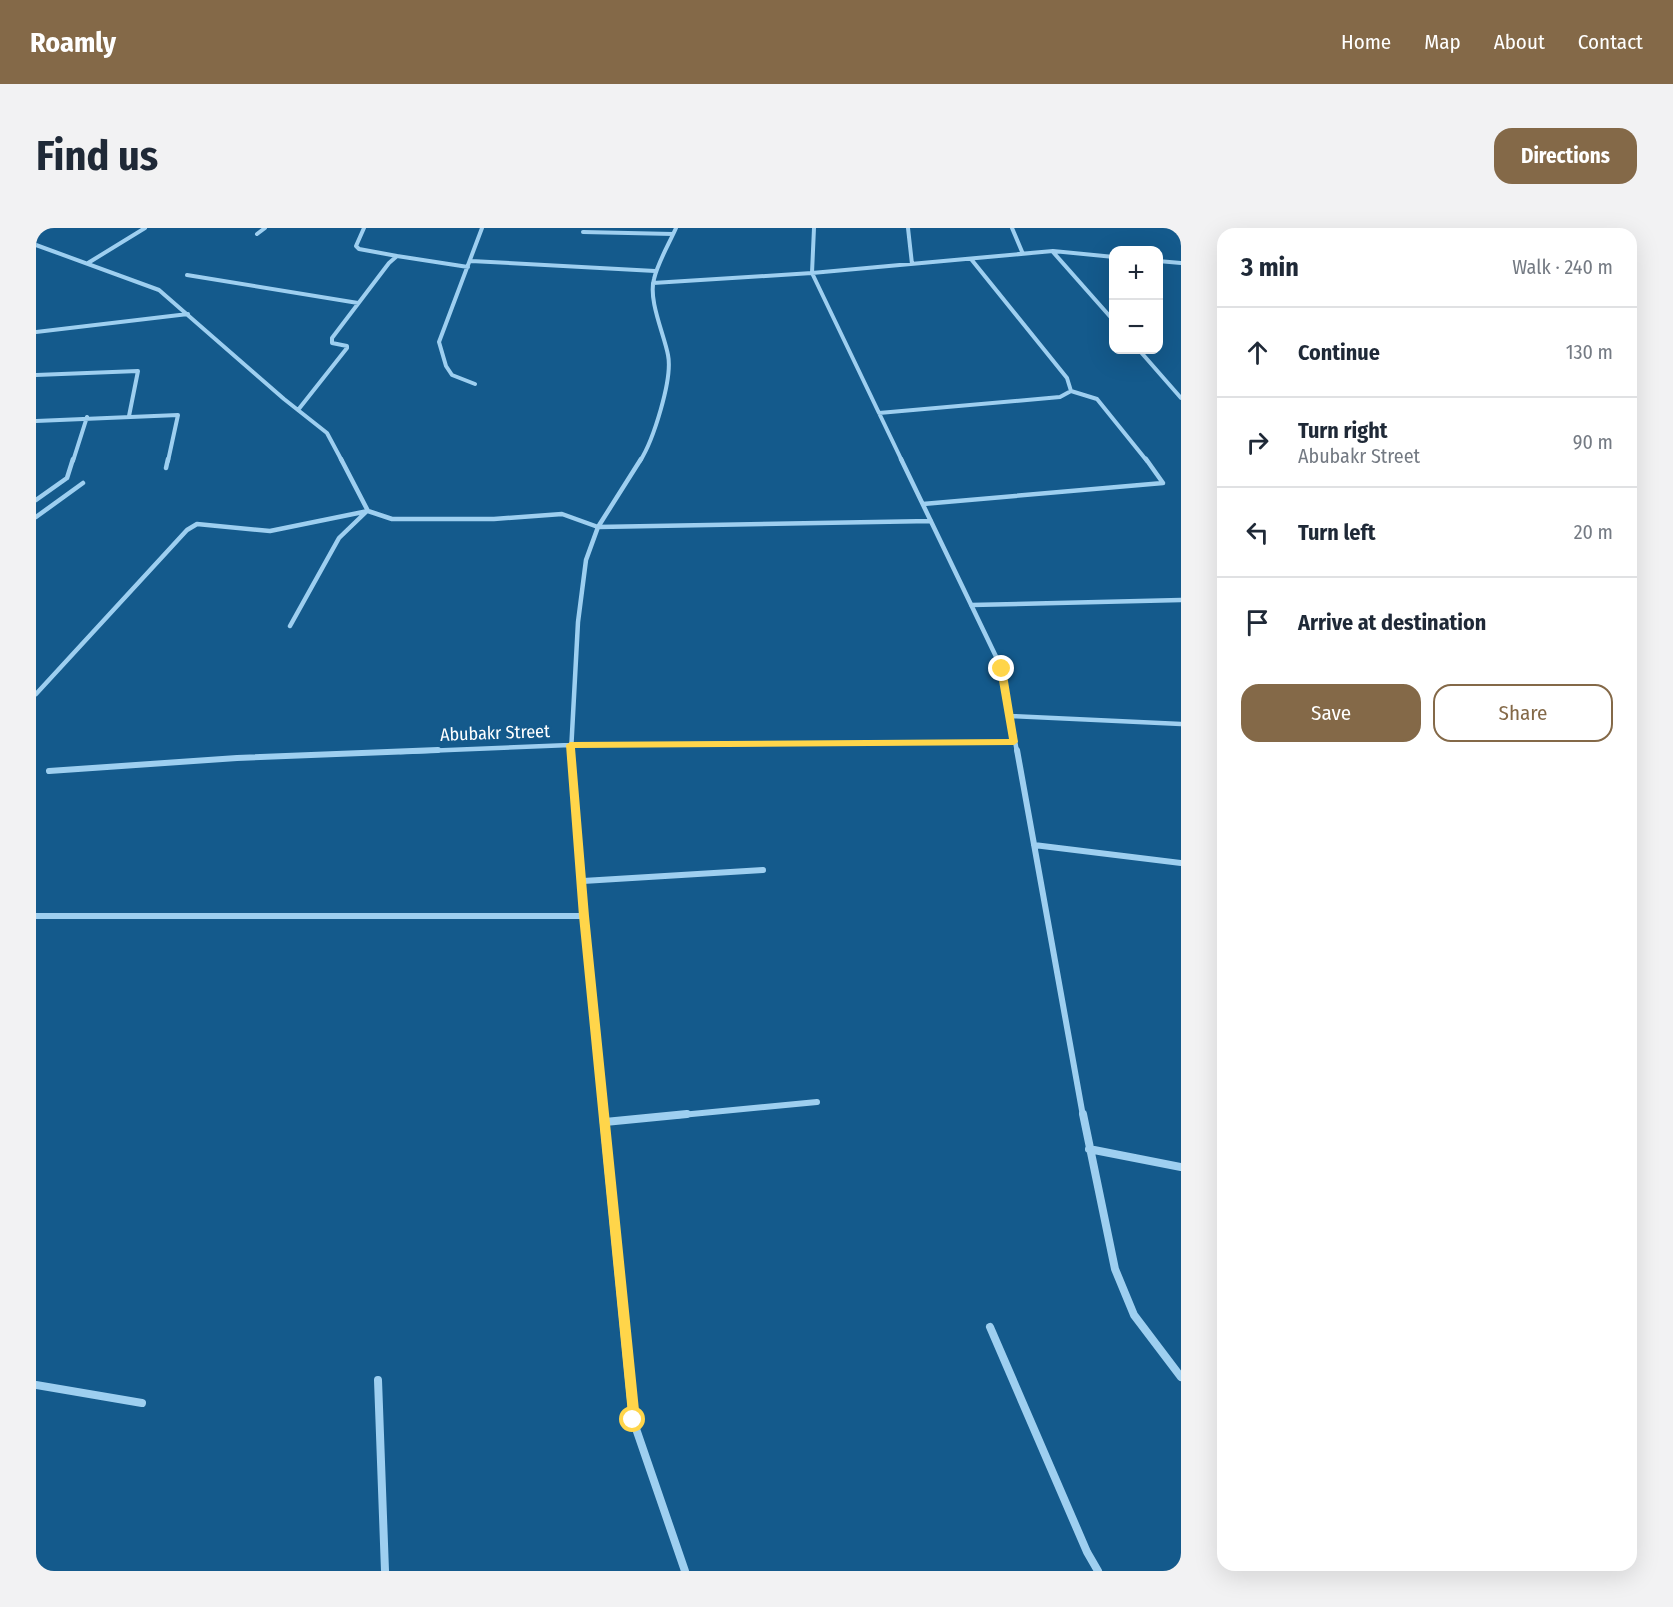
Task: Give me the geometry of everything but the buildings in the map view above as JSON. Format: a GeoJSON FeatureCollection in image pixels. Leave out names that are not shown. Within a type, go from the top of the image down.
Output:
{"type":"FeatureCollection","features":[{"type":"Feature","properties":{"kind":"street"},"geometry":{"type":"LineString","coordinates":[[88,263],[145,228]]}},
{"type":"Feature","properties":{"kind":"street"},"geometry":{"type":"LineString","coordinates":[[257,234],[265,228]]}},
{"type":"Feature","properties":{"kind":"street"},"geometry":{"type":"LineString","coordinates":[[364,228],[356,246],[359,249],[468,267]]}},
{"type":"Feature","properties":{"kind":"street"},"geometry":{"type":"LineString","coordinates":[[475,384],[452,375],[446,366],[439,342],[482,228]]}},
{"type":"Feature","properties":{"kind":"street"},"geometry":{"type":"LineString","coordinates":[[814,228],[812,273],[1002,669],[1089,1149],[1114,1269],[1134,1315],[1181,1377]]}},
{"type":"Feature","properties":{"kind":"street"},"geometry":{"type":"LineString","coordinates":[[908,228],[912,264]]}},
{"type":"Feature","properties":{"kind":"street"},"geometry":{"type":"LineString","coordinates":[[1012,228],[1023,254]]}},
{"type":"Feature","properties":{"kind":"street"},"geometry":{"type":"LineString","coordinates":[[583,232],[674,231],[655,271],[653,283],[655,305],[669,358],[665,392],[649,447],[598,527],[586,560],[578,622],[570,745],[583,881],[584,916],[633,1420],[685,1571]]}},
{"type":"Feature","properties":{"kind":"street"},"geometry":{"type":"LineString","coordinates":[[36,245],[159,290],[327,433],[368,511]]}},
{"type":"Feature","properties":{"kind":"street"},"geometry":{"type":"LineString","coordinates":[[653,283],[812,273],[1053,251],[1109,257]]}},
{"type":"Feature","properties":{"kind":"street"},"geometry":{"type":"LineString","coordinates":[[1053,251],[1109,316]]}},
{"type":"Feature","properties":{"kind":"street"},"geometry":{"type":"LineString","coordinates":[[298,410],[347,348],[347,346],[332,343],[332,338],[388,263],[397,256]]}},
{"type":"Feature","properties":{"kind":"street"},"geometry":{"type":"LineString","coordinates":[[971,259],[1067,378],[1071,391]]}},
{"type":"Feature","properties":{"kind":"street"},"geometry":{"type":"LineString","coordinates":[[471,261],[655,271]]}},
{"type":"Feature","properties":{"kind":"street"},"geometry":{"type":"LineString","coordinates":[[1163,261],[1181,263]]}},
{"type":"Feature","properties":{"kind":"street"},"geometry":{"type":"LineString","coordinates":[[187,275],[358,303]]}},
{"type":"Feature","properties":{"kind":"street"},"geometry":{"type":"LineString","coordinates":[[36,332],[188,314]]}},
{"type":"Feature","properties":{"kind":"street"},"geometry":{"type":"LineString","coordinates":[[1143,354],[1179,392],[1181,398]]}},
{"type":"Feature","properties":{"kind":"street"},"geometry":{"type":"LineString","coordinates":[[36,375],[138,371],[129,416]]}},
{"type":"Feature","properties":{"kind":"street"},"geometry":{"type":"LineString","coordinates":[[879,413],[1060,397],[1071,391],[1097,399],[1163,480],[1163,483],[922,504]]}},
{"type":"Feature","properties":{"kind":"street"},"geometry":{"type":"LineString","coordinates":[[36,421],[87,417],[178,416],[166,468]]}},
{"type":"Feature","properties":{"kind":"street"},"geometry":{"type":"LineString","coordinates":[[36,500],[67,478],[87,417]]}},
{"type":"Feature","properties":{"kind":"street"},"geometry":{"type":"LineString","coordinates":[[36,517],[83,483]]}},
{"type":"Feature","properties":{"kind":"street"},"geometry":{"type":"LineString","coordinates":[[290,626],[339,538],[368,511]]}},
{"type":"Feature","properties":{"kind":"street"},"geometry":{"type":"LineString","coordinates":[[36,694],[187,530],[197,524],[270,531],[368,511],[392,519],[494,519],[562,514],[598,527],[931,520]]}},
{"type":"Feature","properties":{"kind":"street"},"geometry":{"type":"LineString","coordinates":[[971,605],[1181,600]]}},
{"type":"Feature","properties":{"kind":"street"},"geometry":{"type":"LineString","coordinates":[[1011,716],[1181,724]]}},
{"type":"Feature","properties":{"kind":"street","name":"Abubakr Street"},"geometry":{"type":"LineString","coordinates":[[49,771],[237,758],[570,745],[1014,742]]}},
{"type":"Feature","properties":{"kind":"street"},"geometry":{"type":"LineString","coordinates":[[1034,845],[1181,863]]}},
{"type":"Feature","properties":{"kind":"street"},"geometry":{"type":"LineString","coordinates":[[583,881],[763,870]]}},
{"type":"Feature","properties":{"kind":"street"},"geometry":{"type":"LineString","coordinates":[[36,916],[584,916]]}},
{"type":"Feature","properties":{"kind":"street"},"geometry":{"type":"LineString","coordinates":[[604,1122],[817,1102]]}},
{"type":"Feature","properties":{"kind":"street"},"geometry":{"type":"LineString","coordinates":[[1089,1149],[1181,1167]]}},
{"type":"Feature","properties":{"kind":"street"},"geometry":{"type":"LineString","coordinates":[[990,1327],[1087,1552],[1098,1571]]}},
{"type":"Feature","properties":{"kind":"street"},"geometry":{"type":"LineString","coordinates":[[378,1380],[385,1571]]}},
{"type":"Feature","properties":{"kind":"street"},"geometry":{"type":"LineString","coordinates":[[36,1385],[142,1403]]}},
{"type":"Feature","properties":{"kind":"route"},"geometry":{"type":"LineString","coordinates":[[633,1420],[584,916],[583,881],[570,745],[1014,742],[1002,669]]}}]}
